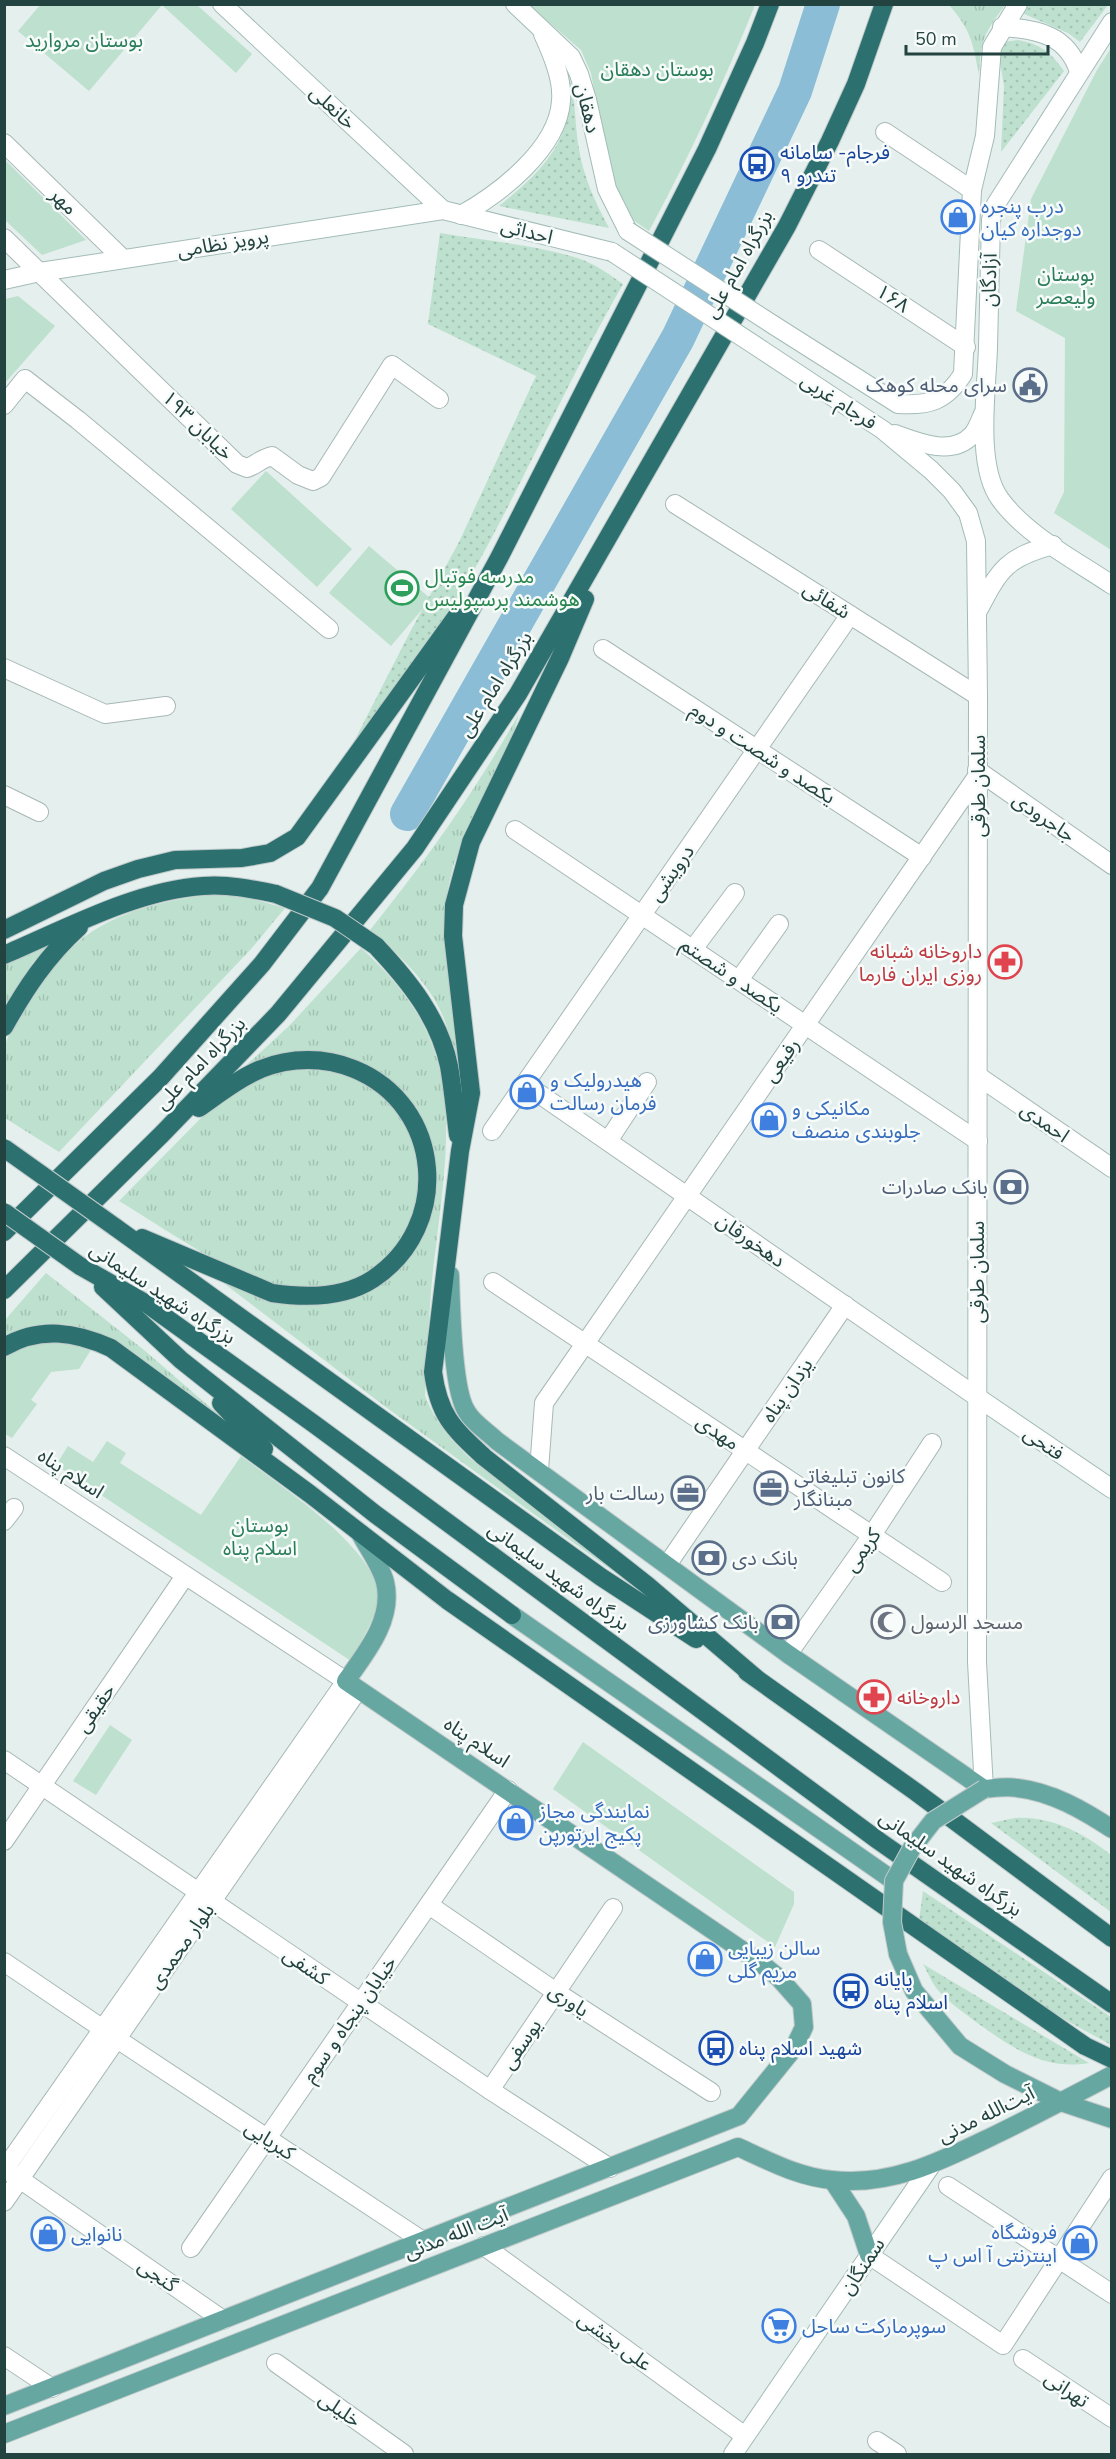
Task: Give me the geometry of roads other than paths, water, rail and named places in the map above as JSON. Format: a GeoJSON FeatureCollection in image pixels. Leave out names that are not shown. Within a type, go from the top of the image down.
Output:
{"type":"FeatureCollection","features":[{"type":"Feature","properties":{"kind":"highway","name":"بزرگراه امام علی"},"geometry":{"type":"LineString","coordinates":[[4,1232],[160,1077],[262,964],[320,888],[499,558],[707,149],[770,4]]}},
{"type":"Feature","properties":{"kind":"highway","name":"بزرگراه امام علی"},"geometry":{"type":"LineString","coordinates":[[4,1290],[162,1134],[278,1014],[415,848],[518,694],[787,225],[856,84],[884,4]]}},
{"type":"Feature","properties":{"kind":"highway"},"geometry":{"type":"LineString","coordinates":[[614,529],[560,658],[478,825],[460,875],[454,905],[453,936],[471,1093],[460,1151],[433,1372],[436,1395],[444,1416],[463,1438],[647,1585],[756,1678]]}},
{"type":"Feature","properties":{"kind":"highway"},"geometry":{"type":"LineString","coordinates":[[4,930],[104,881],[138,869],[174,860],[242,858],[270,853],[297,837],[499,558]]}},
{"type":"Feature","properties":{"kind":"highway"},"geometry":{"type":"LineString","coordinates":[[4,955],[89,918],[144,899],[203,886],[237,886],[276,894],[335,918],[376,946],[412,988],[428,1011],[439,1035],[448,1065],[460,1151]]}},
{"type":"Feature","properties":{"kind":"highway"},"geometry":{"type":"LineString","coordinates":[[4,1027],[44,963],[89,918]]}},
{"type":"Feature","properties":{"kind":"highway"},"geometry":{"type":"LineString","coordinates":[[115,1227],[207,1264],[253,1286],[293,1296],[316,1296],[355,1288],[372,1280],[388,1267],[412,1238],[424,1206],[428,1188],[428,1166],[420,1133],[412,1116],[385,1086],[362,1072],[338,1062],[304,1060],[263,1069],[230,1086],[162,1134]]}},
{"type":"Feature","properties":{"kind":"highway","name":"بزرگراه شهید سلیمانی"},"geometry":{"type":"LineString","coordinates":[[4,1148],[601,1577],[756,1678],[916,1792],[1112,1938]]}},
{"type":"Feature","properties":{"kind":"highway","name":"بزرگراه شهید سلیمانی"},"geometry":{"type":"LineString","coordinates":[[4,1212],[80,1266],[147,1304],[879,1841],[1112,2004]]}},
{"type":"Feature","properties":{"kind":"highway"},"geometry":{"type":"LineString","coordinates":[[80,1266],[181,1360],[254,1439],[310,1494]]}},
{"type":"Feature","properties":{"kind":"highway"},"geometry":{"type":"LineString","coordinates":[[4,1347],[32,1336],[62,1332],[88,1337],[111,1348],[310,1494],[447,1600],[1085,2046],[1112,2059]]}},
{"type":"Feature","properties":{"kind":"highway"},"geometry":{"type":"LineString","coordinates":[[181,1360],[375,1514],[512,1615]]}},
{"type":"Feature","properties":{"kind":"main road"},"geometry":{"type":"LineString","coordinates":[[448,1253],[453,1336],[460,1397],[467,1413],[497,1441],[788,1654],[984,1789]]}},
{"type":"Feature","properties":{"kind":"main road"},"geometry":{"type":"LineString","coordinates":[[352,1685],[379,1630],[387,1597],[384,1581],[361,1535]]}},
{"type":"Feature","properties":{"kind":"main road"},"geometry":{"type":"LineString","coordinates":[[512,1615],[894,1881]]}},
{"type":"Feature","properties":{"kind":"main road","name":"اسلام پناه"},"geometry":{"type":"LineString","coordinates":[[352,1685],[758,1961],[779,1978],[802,2004],[804,2027],[794,2048],[739,2116]]}},
{"type":"Feature","properties":{"kind":"main road"},"geometry":{"type":"LineString","coordinates":[[1112,1829],[1081,1809],[1051,1797],[1016,1787],[984,1789],[933,1821],[912,1848],[894,1881],[892,1922],[898,1954],[914,1992],[960,2046],[1005,2074],[1061,2102],[1112,2119]]}},
{"type":"Feature","properties":{"kind":"main road","name":"آیت‌الله مدنی"},"geometry":{"type":"LineString","coordinates":[[930,2167],[1108,2076]]}},
{"type":"Feature","properties":{"kind":"main road","name":"آیت الله مدنی"},"geometry":{"type":"LineString","coordinates":[[4,2406],[739,2116]]}},
{"type":"Feature","properties":{"kind":"main road","name":"آیت الله مدنی"},"geometry":{"type":"LineString","coordinates":[[4,2434],[738,2147],[795,2173],[833,2181],[878,2179],[930,2167]]}},
{"type":"Feature","properties":{"kind":"main road"},"geometry":{"type":"LineString","coordinates":[[833,2181],[856,2216],[869,2255]]}},
{"type":"Feature","properties":{"kind":"main road"},"geometry":{"type":"LineString","coordinates":[[223,2320],[244,2340]]}},
{"type":"Feature","properties":{"kind":"street","name":"خانعلی"},"geometry":{"type":"LineString","coordinates":[[222,4],[452,212]]}},
{"type":"Feature","properties":{"kind":"street","name":"دهقان"},"geometry":{"type":"LineString","coordinates":[[515,4],[571,57],[579,74],[607,189],[627,231]]}},
{"type":"Feature","properties":{"kind":"street"},"geometry":{"type":"LineString","coordinates":[[966,347],[972,190],[985,136],[992,47],[1018,4]]}},
{"type":"Feature","properties":{"kind":"street","name":"آزادگان"},"geometry":{"type":"LineString","coordinates":[[1112,22],[1003,189],[991,220],[988,351],[983,414],[987,464],[998,497],[1017,519],[1112,585]]}},
{"type":"Feature","properties":{"kind":"street"},"geometry":{"type":"LineString","coordinates":[[452,212],[486,201],[520,172],[549,137],[557,121],[562,100],[558,79],[551,53],[539,27]]}},
{"type":"Feature","properties":{"kind":"street"},"geometry":{"type":"LineString","coordinates":[[1002,27],[1027,28],[1049,36],[1064,45],[1074,57],[1079,72]]}},
{"type":"Feature","properties":{"kind":"street"},"geometry":{"type":"LineString","coordinates":[[885,132],[972,190]]}},
{"type":"Feature","properties":{"kind":"street","name":"مهر"},"geometry":{"type":"LineString","coordinates":[[4,143],[123,259]]}},
{"type":"Feature","properties":{"kind":"street","name":"احداثی"},"geometry":{"type":"LineString","coordinates":[[452,212],[612,252]]}},
{"type":"Feature","properties":{"kind":"street","name":"پرویز نظامی"},"geometry":{"type":"LineString","coordinates":[[4,280],[123,259],[452,212]]}},
{"type":"Feature","properties":{"kind":"street","name":"فرجام غربی"},"geometry":{"type":"LineString","coordinates":[[627,231],[898,404],[918,405],[940,399],[953,390],[963,374],[966,347]]}},
{"type":"Feature","properties":{"kind":"street","name":"خیابان ۱۹۳"},"geometry":{"type":"LineString","coordinates":[[4,238],[237,464],[247,468],[256,465],[263,458],[272,456],[306,479],[313,481],[321,477],[392,365],[439,399]]}},
{"type":"Feature","properties":{"kind":"street","name":"۱۶۸"},"geometry":{"type":"LineString","coordinates":[[819,250],[966,347]]}},
{"type":"Feature","properties":{"kind":"street","name":"فرجام غربی"},"geometry":{"type":"LineString","coordinates":[[612,252],[883,430],[931,470],[952,491],[968,513],[976,541],[978,611]]}},
{"type":"Feature","properties":{"kind":"street"},"geometry":{"type":"LineString","coordinates":[[4,405],[25,379],[78,420],[329,629]]}},
{"type":"Feature","properties":{"kind":"street"},"geometry":{"type":"LineString","coordinates":[[883,430],[938,447],[958,445],[972,435],[983,414]]}},
{"type":"Feature","properties":{"kind":"street","name":"شفائی"},"geometry":{"type":"LineString","coordinates":[[675,504],[978,696]]}},
{"type":"Feature","properties":{"kind":"street"},"geometry":{"type":"LineString","coordinates":[[978,611],[991,585],[1009,563],[1033,551],[1053,545]]}},
{"type":"Feature","properties":{"kind":"street","name":"سلمان طرقی"},"geometry":{"type":"LineString","coordinates":[[978,611],[977,1662],[984,1789]]}},
{"type":"Feature","properties":{"kind":"street","name":"درویشی"},"geometry":{"type":"LineString","coordinates":[[492,1131],[850,615]]}},
{"type":"Feature","properties":{"kind":"street","name":"یکصد و شصت و دوم"},"geometry":{"type":"LineString","coordinates":[[603,649],[922,857]]}},
{"type":"Feature","properties":{"kind":"street"},"geometry":{"type":"LineString","coordinates":[[4,668],[105,714],[166,706]]}},
{"type":"Feature","properties":{"kind":"street","name":"رفیعی"},"geometry":{"type":"LineString","coordinates":[[539,1470],[544,1403],[922,857],[977,772]]}},
{"type":"Feature","properties":{"kind":"street","name":"جاجرودی"},"geometry":{"type":"LineString","coordinates":[[977,772],[1112,865]]}},
{"type":"Feature","properties":{"kind":"street"},"geometry":{"type":"LineString","coordinates":[[4,795],[39,812]]}},
{"type":"Feature","properties":{"kind":"street","name":"یکصد و شصتم"},"geometry":{"type":"LineString","coordinates":[[515,830],[978,1141]]}},
{"type":"Feature","properties":{"kind":"street"},"geometry":{"type":"LineString","coordinates":[[693,950],[735,893]]}},
{"type":"Feature","properties":{"kind":"street"},"geometry":{"type":"LineString","coordinates":[[739,980],[779,924]]}},
{"type":"Feature","properties":{"kind":"street","name":"احمدی"},"geometry":{"type":"LineString","coordinates":[[978,1076],[1112,1168]]}},
{"type":"Feature","properties":{"kind":"street"},"geometry":{"type":"LineString","coordinates":[[608,1141],[647,1082]]}},
{"type":"Feature","properties":{"kind":"street","name":"دهخورقان"},"geometry":{"type":"LineString","coordinates":[[525,1084],[977,1397]]}},
{"type":"Feature","properties":{"kind":"street","name":"مهدی"},"geometry":{"type":"LineString","coordinates":[[494,1282],[942,1582]]}},
{"type":"Feature","properties":{"kind":"street","name":"یزدان پناه"},"geometry":{"type":"LineString","coordinates":[[667,1565],[845,1305]]}},
{"type":"Feature","properties":{"kind":"street","name":"فتحی"},"geometry":{"type":"LineString","coordinates":[[977,1397],[1112,1489]]}},
{"type":"Feature","properties":{"kind":"street","name":"کریمی"},"geometry":{"type":"LineString","coordinates":[[788,1654],[872,1535],[932,1443]]}},
{"type":"Feature","properties":{"kind":"street","name":"اسلام پناه"},"geometry":{"type":"LineString","coordinates":[[4,1456],[352,1685]]}},
{"type":"Feature","properties":{"kind":"street","name":"حقیقی"},"geometry":{"type":"LineString","coordinates":[[4,1841],[185,1576]]}},
{"type":"Feature","properties":{"kind":"street","name":"بلوار محمدی"},"geometry":{"type":"LineString","coordinates":[[4,2202],[9,2172],[110,2034],[352,1685]]}},
{"type":"Feature","properties":{"kind":"street","name":"کشفی"},"geometry":{"type":"LineString","coordinates":[[4,1760],[490,2090],[610,2168]]}},
{"type":"Feature","properties":{"kind":"street","name":"خیابان پنجاه و سوم"},"geometry":{"type":"LineString","coordinates":[[191,2248],[508,1790]]}},
{"type":"Feature","properties":{"kind":"street","name":"یاوری"},"geometry":{"type":"LineString","coordinates":[[429,1905],[556,1992],[711,2092]]}},
{"type":"Feature","properties":{"kind":"street","name":"یوسفی"},"geometry":{"type":"LineString","coordinates":[[490,2090],[613,1908]]}},
{"type":"Feature","properties":{"kind":"street","name":"کبریایی"},"geometry":{"type":"LineString","coordinates":[[4,1962],[423,2241]]}},
{"type":"Feature","properties":{"kind":"street","name":"سمنگان"},"geometry":{"type":"LineString","coordinates":[[733,2454],[930,2167]]}},
{"type":"Feature","properties":{"kind":"street","name":"گنجی"},"geometry":{"type":"LineString","coordinates":[[9,2172],[223,2320]]}},
{"type":"Feature","properties":{"kind":"street"},"geometry":{"type":"LineString","coordinates":[[869,2255],[1003,2345],[1112,2178]]}},
{"type":"Feature","properties":{"kind":"street"},"geometry":{"type":"LineString","coordinates":[[948,2187],[1112,2294]]}},
{"type":"Feature","properties":{"kind":"street","name":"علی بخشی"},"geometry":{"type":"LineString","coordinates":[[484,2246],[745,2436]]}},
{"type":"Feature","properties":{"kind":"street"},"geometry":{"type":"LineString","coordinates":[[4,2356],[52,2388]]}},
{"type":"Feature","properties":{"kind":"street","name":"تهرانی"},"geometry":{"type":"LineString","coordinates":[[1023,2359],[1112,2418]]}},
{"type":"Feature","properties":{"kind":"street","name":"خلیلی"},"geometry":{"type":"LineString","coordinates":[[276,2364],[404,2454]]}},
{"type":"Feature","properties":{"kind":"street"},"geometry":{"type":"LineString","coordinates":[[877,2441],[897,2454]]}},
{"type":"Feature","properties":{"kind":"waterway"},"geometry":{"type":"LineString","coordinates":[[407,814],[678,338],[795,91],[823,4]]}},
{"type":"Feature","properties":{"kind":"place","name":"فرجام- سامانه ۹ تندرو"},"geometry":{"type":"Point","coordinates":[757,164]}},
{"type":"Feature","properties":{"kind":"place","name":"درب پنجره دوجداره کیان"},"geometry":{"type":"Point","coordinates":[958,217]}},
{"type":"Feature","properties":{"kind":"place","name":"سرای محله کوهک"},"geometry":{"type":"Point","coordinates":[1030,385]}},
{"type":"Feature","properties":{"kind":"place","name":"مدرسه فوتبال هوشمند پرسپولیس"},"geometry":{"type":"Point","coordinates":[402,588]}},
{"type":"Feature","properties":{"kind":"place","name":"داروخانه شبانه روزی ایران فارما"},"geometry":{"type":"Point","coordinates":[1005,962]}},
{"type":"Feature","properties":{"kind":"place","name":"هیدرولیک و فرمان رسالت"},"geometry":{"type":"Point","coordinates":[527,1092]}},
{"type":"Feature","properties":{"kind":"place","name":"مکانیکی و جلوبندی منصف"},"geometry":{"type":"Point","coordinates":[769,1120]}},
{"type":"Feature","properties":{"kind":"place","name":"بانک صادرات"},"geometry":{"type":"Point","coordinates":[1011,1187]}},
{"type":"Feature","properties":{"kind":"place","name":"کانون تبلیغاتی مبنانگار"},"geometry":{"type":"Point","coordinates":[771,1488]}},
{"type":"Feature","properties":{"kind":"place","name":"رسالت بار"},"geometry":{"type":"Point","coordinates":[688,1493]}},
{"type":"Feature","properties":{"kind":"place","name":"بانک دی"},"geometry":{"type":"Point","coordinates":[709,1558]}},
{"type":"Feature","properties":{"kind":"place","name":"بانک کشاورزی"},"geometry":{"type":"Point","coordinates":[782,1622]}},
{"type":"Feature","properties":{"kind":"place","name":"مسجد الرسول"},"geometry":{"type":"Point","coordinates":[888,1622]}},
{"type":"Feature","properties":{"kind":"place","name":"داروخانه"},"geometry":{"type":"Point","coordinates":[874,1697]}},
{"type":"Feature","properties":{"kind":"place","name":"نمایندگی مجاز پکیج ایرتورپن"},"geometry":{"type":"Point","coordinates":[516,1823]}},
{"type":"Feature","properties":{"kind":"place","name":"سالن زیبایی مریم گلی"},"geometry":{"type":"Point","coordinates":[705,1959]}},
{"type":"Feature","properties":{"kind":"place","name":"پایانه اسلام پناه"},"geometry":{"type":"Point","coordinates":[851,1991]}},
{"type":"Feature","properties":{"kind":"place","name":"شهید اسلام پناه"},"geometry":{"type":"Point","coordinates":[716,2048]}},
{"type":"Feature","properties":{"kind":"place","name":"نانوایی"},"geometry":{"type":"Point","coordinates":[48,2234]}},
{"type":"Feature","properties":{"kind":"place","name":"فروشگاه اینترنتی آ اس پ"},"geometry":{"type":"Point","coordinates":[1080,2243]}},
{"type":"Feature","properties":{"kind":"place","name":"سوپرمارکت ساحل"},"geometry":{"type":"Point","coordinates":[779,2326]}},
{"type":"Feature","properties":{"kind":"park label","name":"بوستان مروارید"},"geometry":{"type":"Point","coordinates":[84,40]}},
{"type":"Feature","properties":{"kind":"park label","name":"بوستان دهقان"},"geometry":{"type":"Point","coordinates":[657,69]}},
{"type":"Feature","properties":{"kind":"park label","name":"بوستان ولیعصر"},"geometry":{"type":"Point","coordinates":[1066,286]}},
{"type":"Feature","properties":{"kind":"park label","name":"بوستان اسلام پناه"},"geometry":{"type":"Point","coordinates":[260,1536]}}]}
